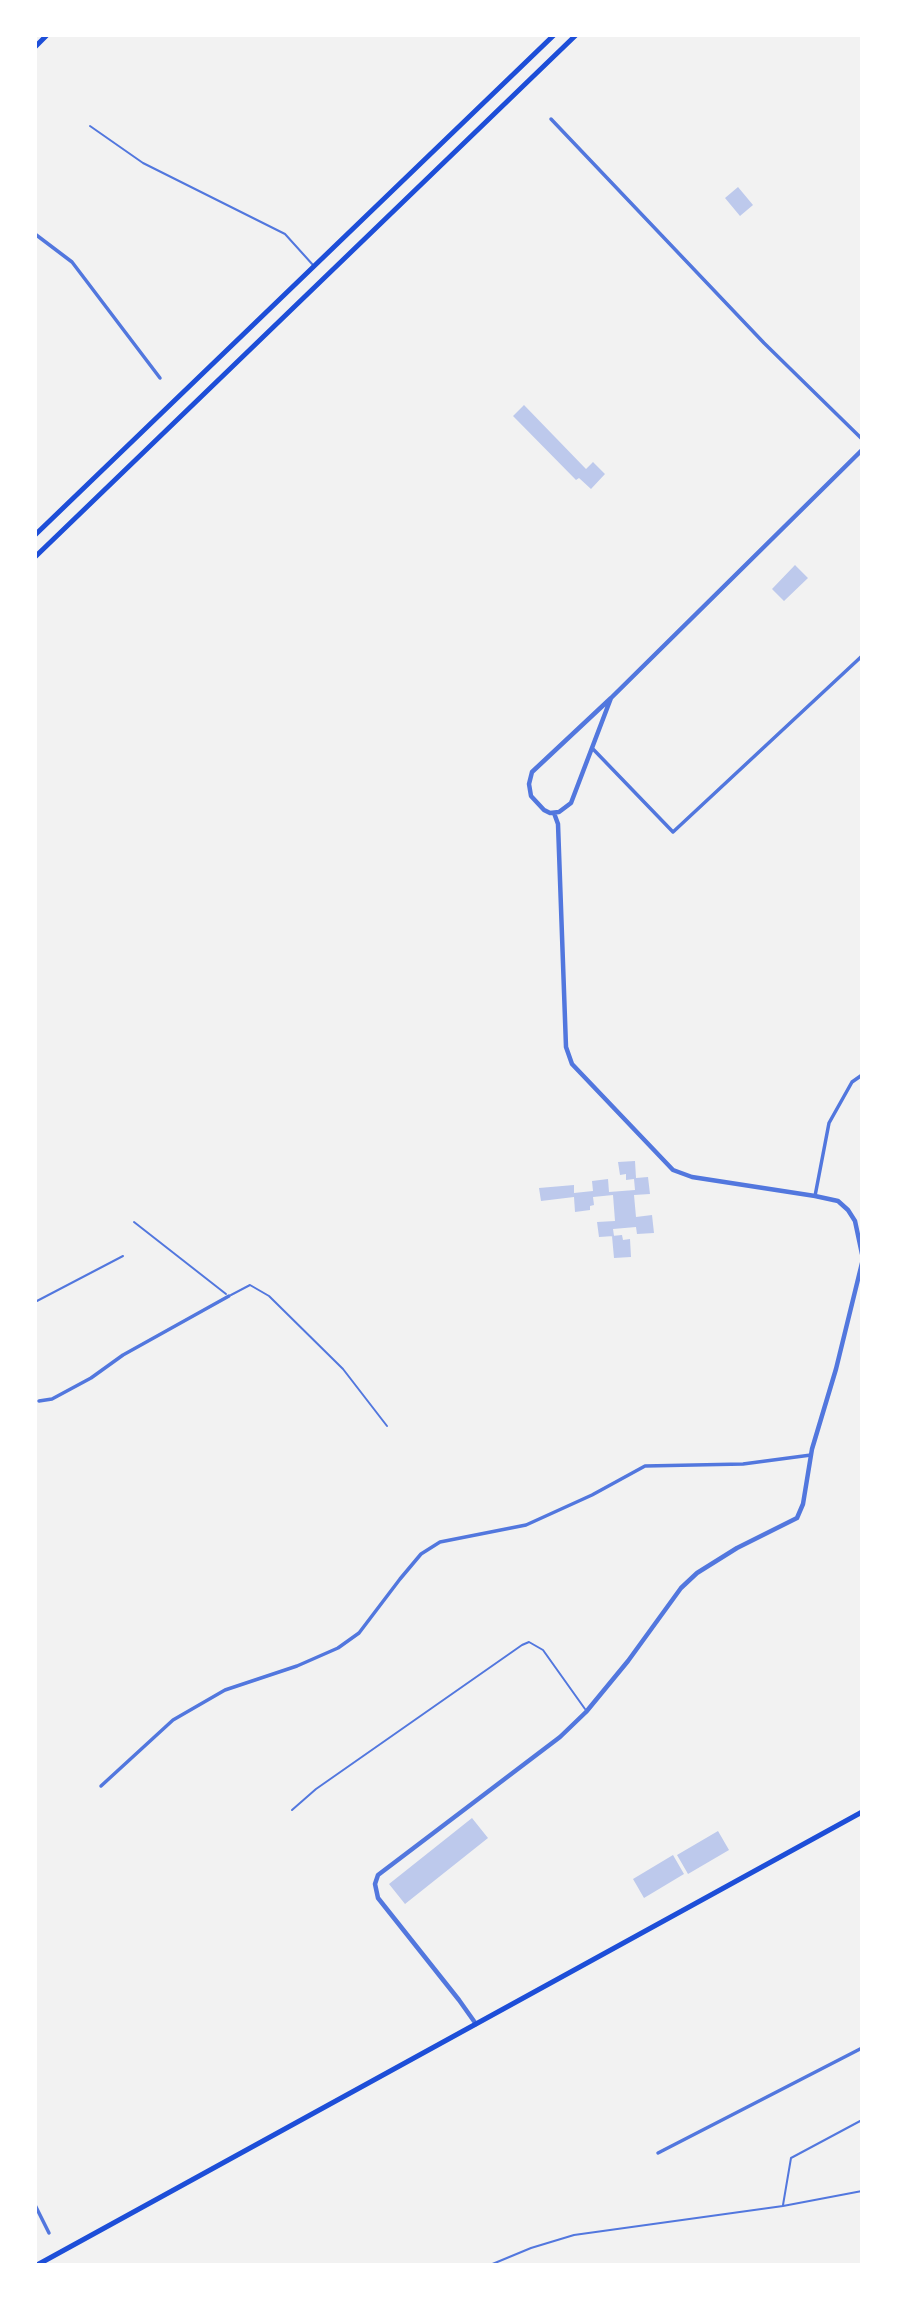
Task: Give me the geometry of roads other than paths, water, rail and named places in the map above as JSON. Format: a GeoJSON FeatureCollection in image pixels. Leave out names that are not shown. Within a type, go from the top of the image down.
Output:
{"type":"FeatureCollection","features":[{"type":"Feature","properties":{"kind":"main road"},"geometry":{"type":"LineString","coordinates":[[35,47],[47,35]]}},
{"type":"Feature","properties":{"kind":"main road"},"geometry":{"type":"LineString","coordinates":[[35,535],[554,35]]}},
{"type":"Feature","properties":{"kind":"main road"},"geometry":{"type":"LineString","coordinates":[[35,557],[576,35]]}},
{"type":"Feature","properties":{"kind":"main road"},"geometry":{"type":"LineString","coordinates":[[37,2265],[862,1812]]}},
{"type":"Feature","properties":{"kind":"street"},"geometry":{"type":"LineString","coordinates":[[551,119],[764,343],[862,439]]}},
{"type":"Feature","properties":{"kind":"street"},"geometry":{"type":"LineString","coordinates":[[35,234],[72,262],[160,378]]}},
{"type":"Feature","properties":{"kind":"street"},"geometry":{"type":"LineString","coordinates":[[611,698],[571,803],[554,813],[544,810],[534,801],[529,784],[532,772],[861,453]]}},
{"type":"Feature","properties":{"kind":"street"},"geometry":{"type":"LineString","coordinates":[[593,749],[673,832],[862,656]]}},
{"type":"Feature","properties":{"kind":"street"},"geometry":{"type":"LineString","coordinates":[[554,813],[559,835],[566,1048],[572,1064],[673,1170],[692,1177],[838,1201],[848,1210],[859,1233],[862,1254]]}},
{"type":"Feature","properties":{"kind":"street"},"geometry":{"type":"LineString","coordinates":[[815,1196],[829,1123],[852,1082],[862,1075]]}},
{"type":"Feature","properties":{"kind":"street"},"geometry":{"type":"LineString","coordinates":[[476,2024],[378,1898],[375,1884],[378,1875],[560,1737],[586,1712],[628,1661],[681,1588],[716,1560],[765,1532],[797,1518],[803,1504],[811,1455],[862,1263]]}},
{"type":"Feature","properties":{"kind":"street"},"geometry":{"type":"LineString","coordinates":[[37,1403],[52,1399],[91,1378],[123,1354],[229,1296]]}},
{"type":"Feature","properties":{"kind":"street"},"geometry":{"type":"LineString","coordinates":[[101,1786],[173,1720],[225,1690],[297,1666],[349,1641],[359,1633],[421,1554],[440,1542],[526,1525],[592,1495],[645,1466],[743,1464],[811,1455]]}},
{"type":"Feature","properties":{"kind":"street"},"geometry":{"type":"LineString","coordinates":[[658,2153],[862,2048]]}},
{"type":"Feature","properties":{"kind":"street"},"geometry":{"type":"LineString","coordinates":[[35,2205],[49,2233]]}},
{"type":"Feature","properties":{"kind":"lane"},"geometry":{"type":"LineString","coordinates":[[90,126],[143,163],[285,234],[314,266]]}},
{"type":"Feature","properties":{"kind":"lane"},"geometry":{"type":"LineString","coordinates":[[135,1222],[229,1296],[250,1285],[269,1296],[343,1369],[387,1426]]}},
{"type":"Feature","properties":{"kind":"lane"},"geometry":{"type":"LineString","coordinates":[[35,1302],[123,1256]]}},
{"type":"Feature","properties":{"kind":"lane"},"geometry":{"type":"LineString","coordinates":[[292,1811],[316,1789],[529,1642],[543,1650],[586,1712]]}},
{"type":"Feature","properties":{"kind":"lane"},"geometry":{"type":"LineString","coordinates":[[783,2206],[791,2158],[862,2120]]}},
{"type":"Feature","properties":{"kind":"lane"},"geometry":{"type":"LineString","coordinates":[[490,2265],[531,2248],[574,2235],[783,2206],[862,2190]]}}]}
